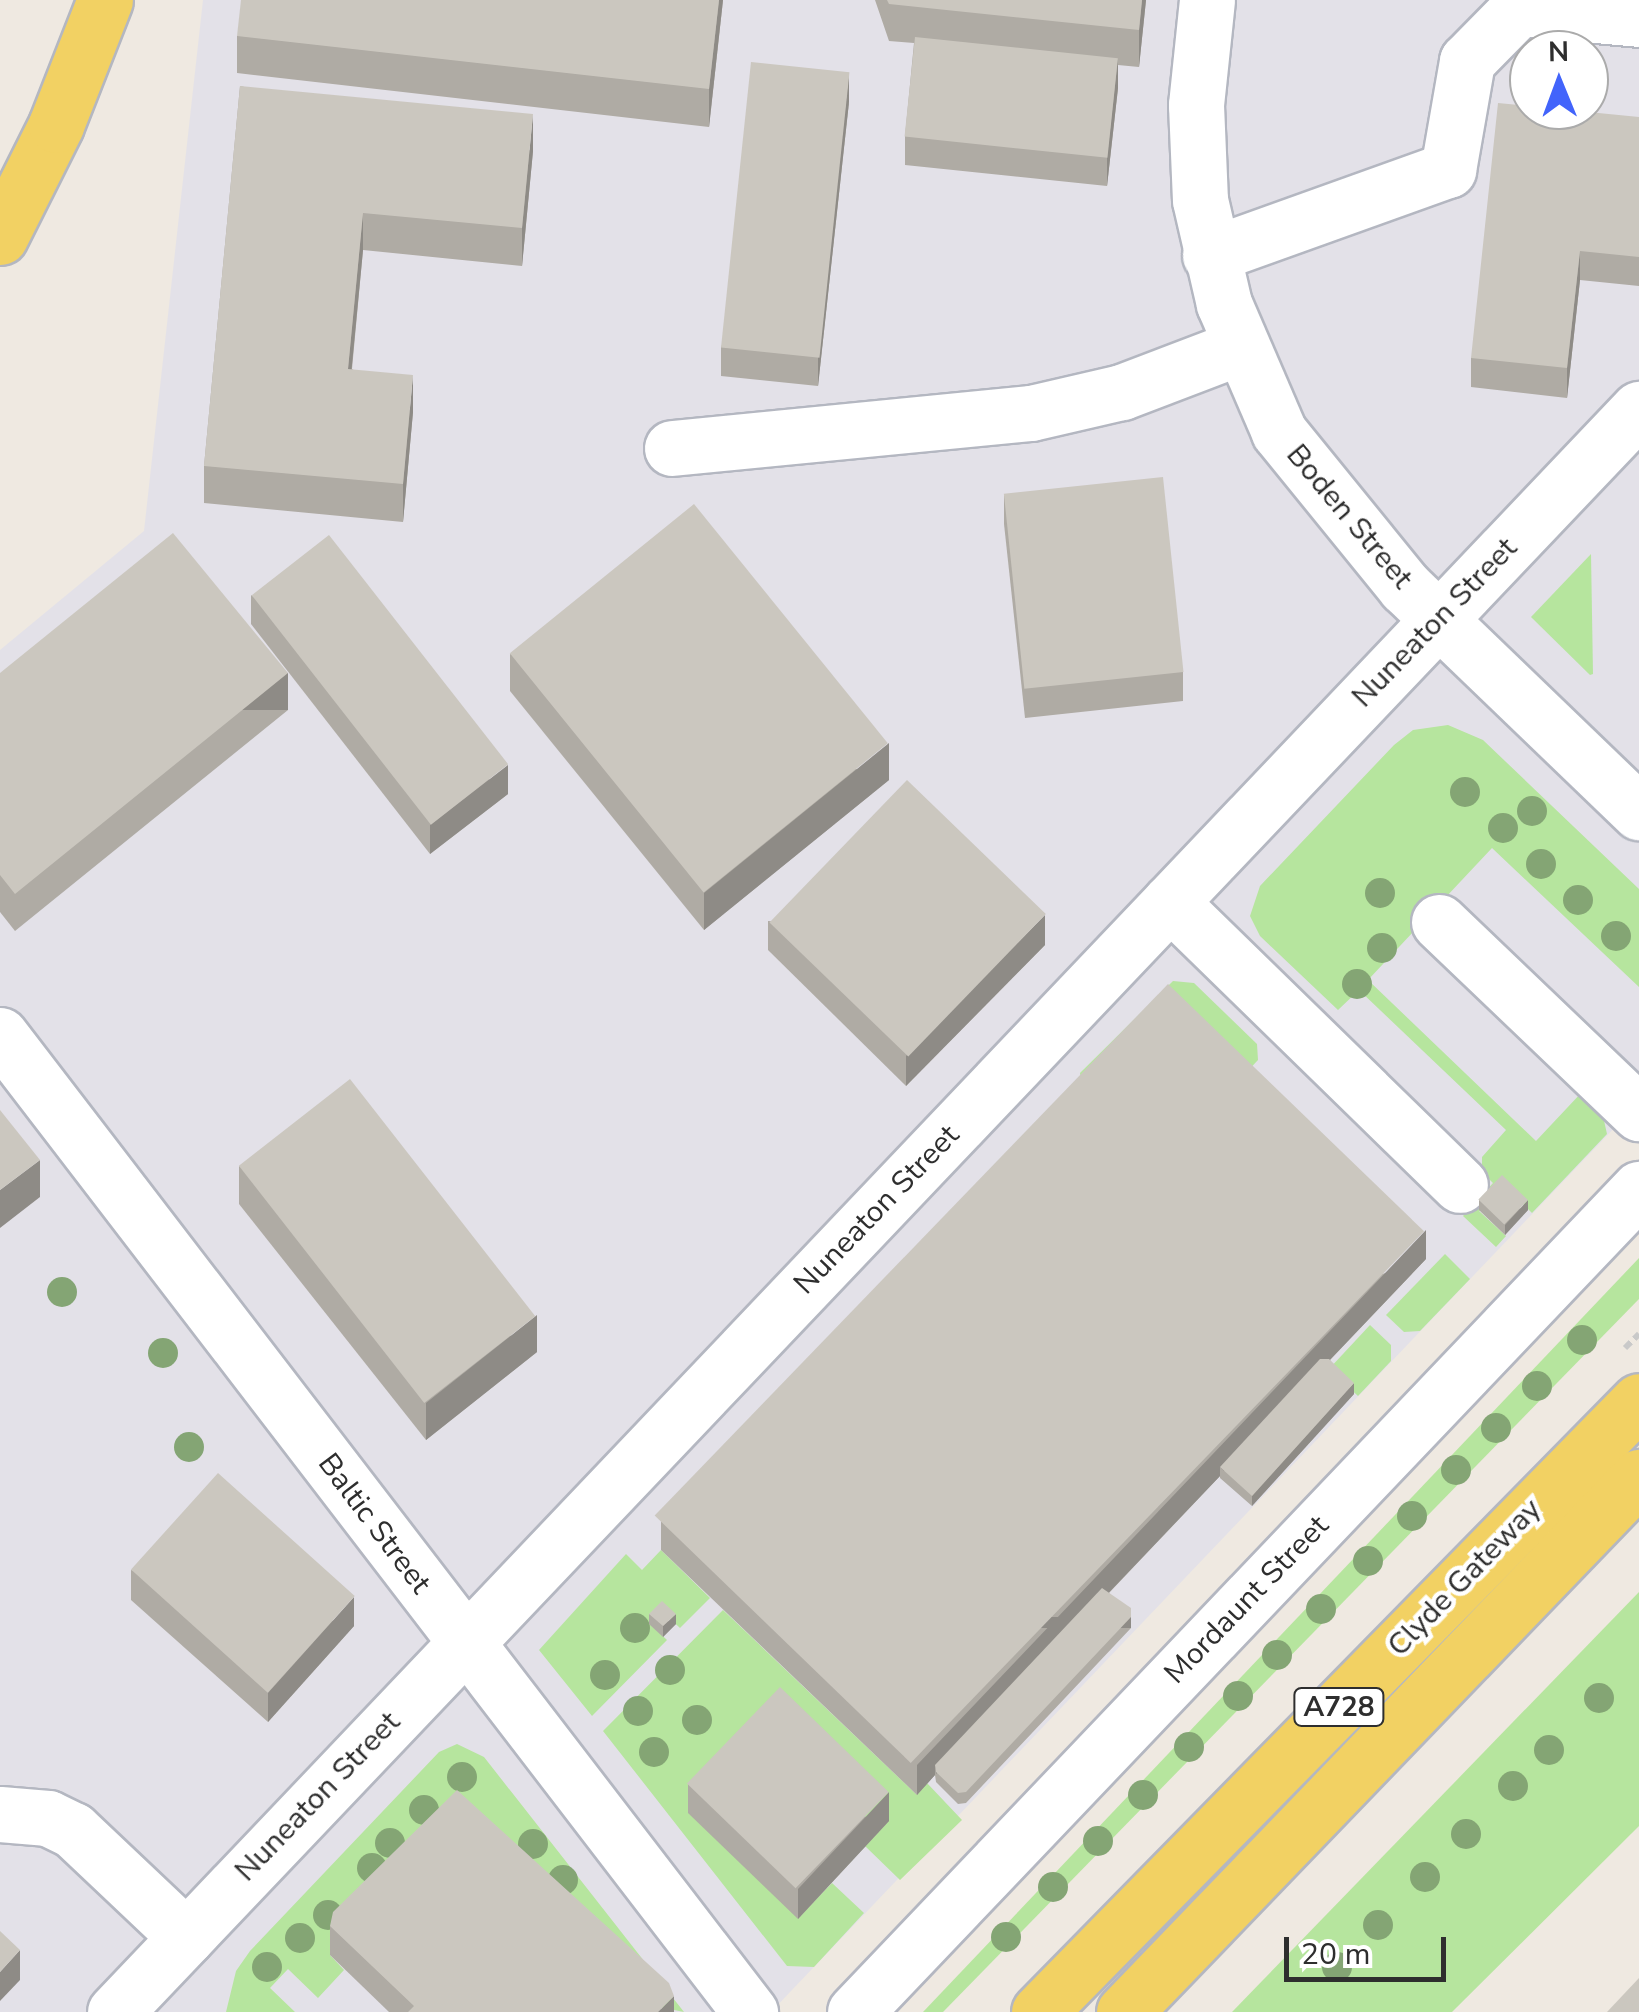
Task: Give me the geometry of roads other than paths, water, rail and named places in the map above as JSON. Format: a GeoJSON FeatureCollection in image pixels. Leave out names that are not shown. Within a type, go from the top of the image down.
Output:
{"type":"FeatureCollection","features":[{"type":"Feature","properties":{"kind":"main road"},"geometry":{"type":"LineString","coordinates":[[0,238],[42,158],[105,0]]}},
{"type":"Feature","properties":{"kind":"main road","name":"Clyde Gateway"},"geometry":{"type":"LineString","coordinates":[[1039,2012],[1639,1401]]}},
{"type":"Feature","properties":{"kind":"main road","name":"Clyde Gateway"},"geometry":{"type":"LineString","coordinates":[[1124,2012],[1639,1478]]}},
{"type":"Feature","properties":{"kind":"street","name":"Boden Street"},"geometry":{"type":"LineString","coordinates":[[1207,0],[1196,104],[1210,256],[1240,347],[1279,432],[1310,475],[1438,620]]}},
{"type":"Feature","properties":{"kind":"street"},"geometry":{"type":"LineString","coordinates":[[1210,256],[1448,170],[1467,61],[1519,8],[1639,19]]}},
{"type":"Feature","properties":{"kind":"street"},"geometry":{"type":"LineString","coordinates":[[672,448],[1031,413],[1122,392],[1240,347]]}},
{"type":"Feature","properties":{"kind":"street","name":"Nuneaton Street"},"geometry":{"type":"LineString","coordinates":[[130,2007],[186,1936],[1639,409]]}},
{"type":"Feature","properties":{"kind":"street"},"geometry":{"type":"LineString","coordinates":[[1438,620],[1639,812]]}},
{"type":"Feature","properties":{"kind":"street"},"geometry":{"type":"LineString","coordinates":[[1170,902],[1460,1185]]}},
{"type":"Feature","properties":{"kind":"street"},"geometry":{"type":"LineString","coordinates":[[1439,922],[1639,1114]]}},
{"type":"Feature","properties":{"kind":"street","name":"Baltic Street"},"geometry":{"type":"LineString","coordinates":[[0,1035],[750,2012]]}},
{"type":"Feature","properties":{"kind":"street","name":"Mordaunt Street"},"geometry":{"type":"LineString","coordinates":[[856,2012],[1639,1189]]}},
{"type":"Feature","properties":{"kind":"street"},"geometry":{"type":"LineString","coordinates":[[0,1814],[48,1818],[73,1830],[186,1936]]}}]}
